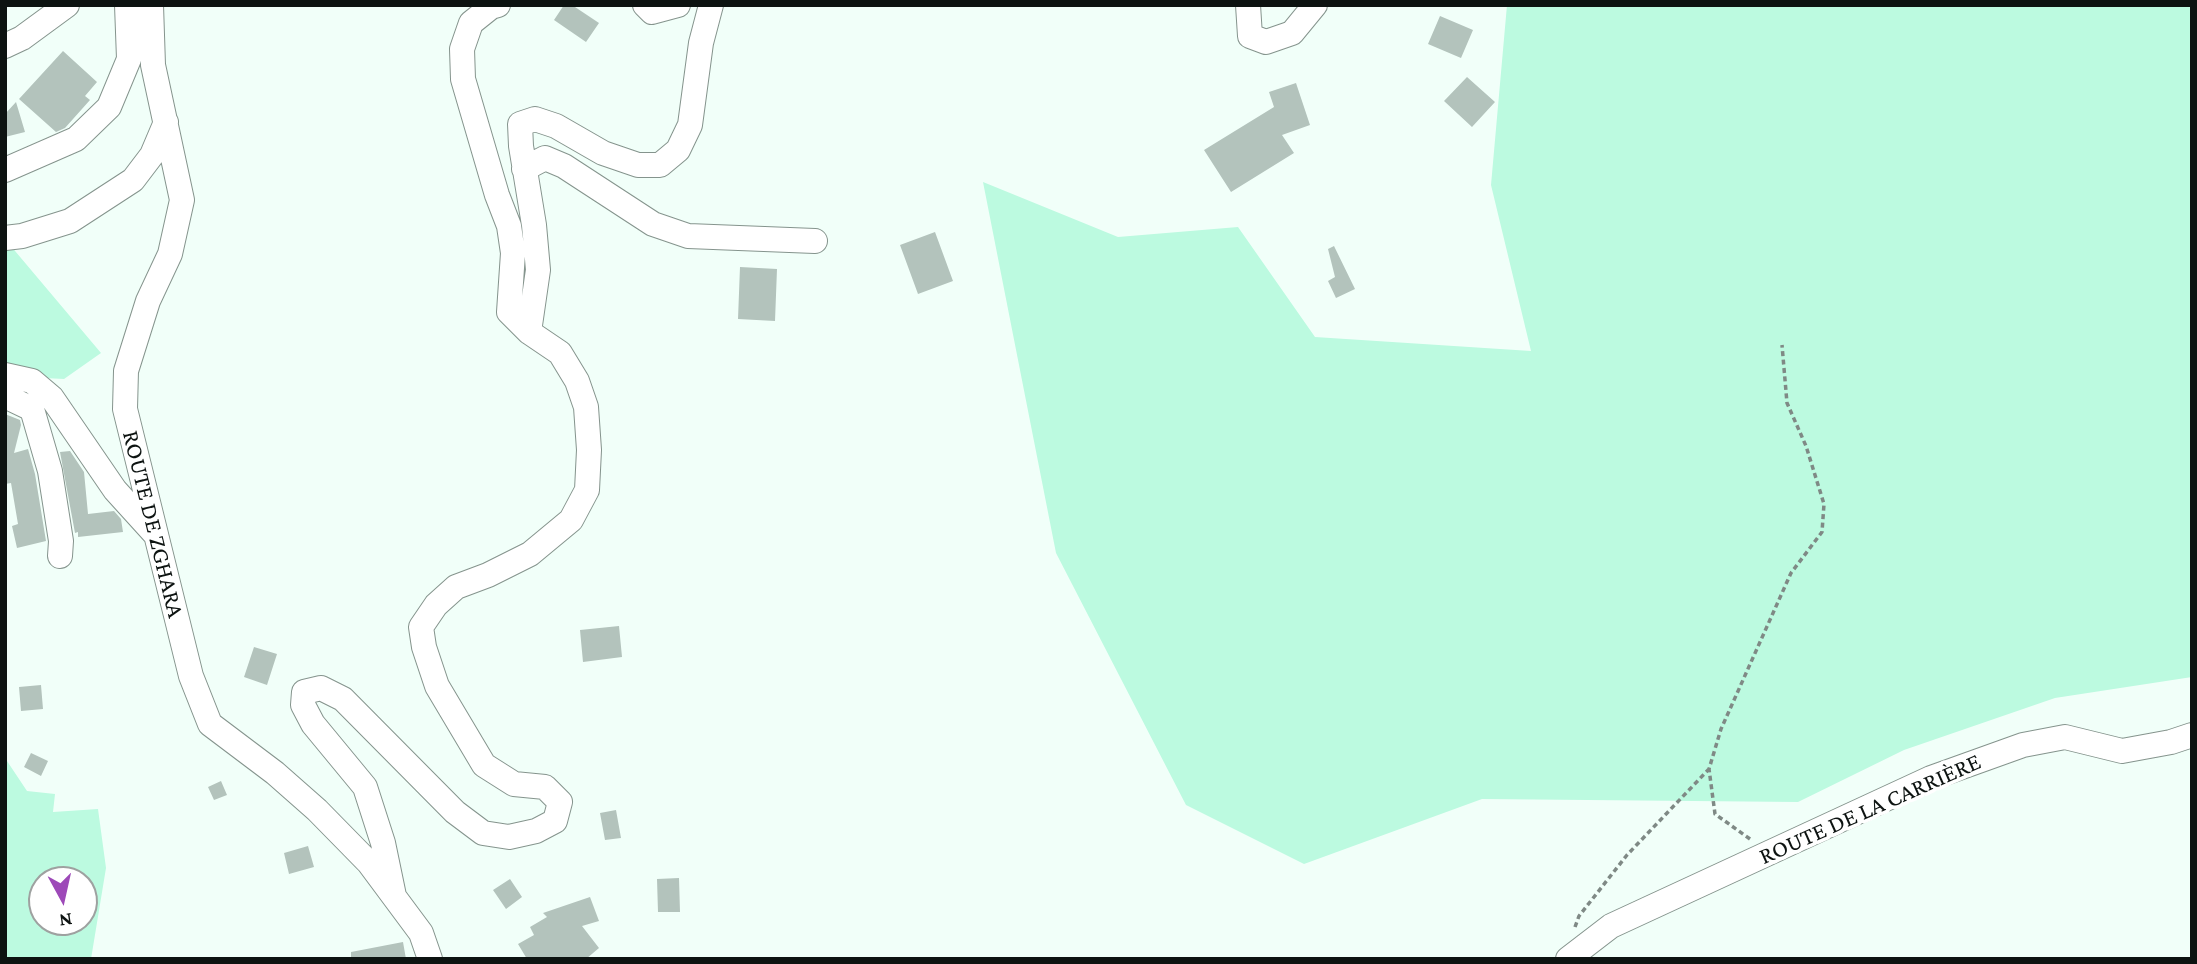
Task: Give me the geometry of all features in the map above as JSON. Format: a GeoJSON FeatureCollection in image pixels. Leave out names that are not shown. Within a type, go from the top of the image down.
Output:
{"type":"FeatureCollection","features":[{"type":"Feature","properties":{"kind":"street"},"geometry":{"type":"LineString","coordinates":[[5,46],[22,38],[67,5]]}},
{"type":"Feature","properties":{"kind":"street"},"geometry":{"type":"LineString","coordinates":[[5,170],[76,139],[109,107],[129,60],[127,5]]}},
{"type":"Feature","properties":{"kind":"street","name":"ROUTE DE ZGHARA"},"geometry":{"type":"LineString","coordinates":[[151,5],[153,65],[183,200],[170,254],[148,301],[126,371],[125,409],[191,677],[210,724],[317,810],[369,863],[421,933],[430,959]]}},
{"type":"Feature","properties":{"kind":"street"},"geometry":{"type":"LineString","coordinates":[[394,896],[383,843],[365,787],[313,724],[303,705],[304,692],[321,688],[343,699],[455,812],[483,834],[509,838],[536,831],[555,821],[560,802],[545,787],[514,784],[484,765],[437,686],[424,647],[421,627],[436,605],[456,587],[530,554],[562,528],[571,520],[587,490],[589,450],[586,407],[577,381],[560,353],[529,332],[509,312],[513,253],[509,226],[463,79],[462,49],[471,23],[491,7],[498,5]]}},
{"type":"Feature","properties":{"kind":"street"},"geometry":{"type":"LineString","coordinates":[[645,5],[652,12],[678,5]]}},
{"type":"Feature","properties":{"kind":"street"},"geometry":{"type":"LineString","coordinates":[[529,332],[538,270],[520,124],[535,119],[603,152],[638,165],[660,165],[678,149],[690,125],[701,43],[711,5]]}},
{"type":"Feature","properties":{"kind":"street"},"geometry":{"type":"LineString","coordinates":[[1248,5],[1250,36],[1266,42],[1293,33],[1315,5]]}},
{"type":"Feature","properties":{"kind":"street"},"geometry":{"type":"LineString","coordinates":[[5,238],[22,236],[70,222],[133,180],[152,155],[166,122]]}},
{"type":"Feature","properties":{"kind":"street"},"geometry":{"type":"LineString","coordinates":[[524,169],[545,158],[564,166],[653,224],[688,236],[816,241]]}},
{"type":"Feature","properties":{"kind":"street"},"geometry":{"type":"LineString","coordinates":[[5,375],[32,381],[52,398],[116,490],[156,535]]}},
{"type":"Feature","properties":{"kind":"street"},"geometry":{"type":"LineString","coordinates":[[5,396],[32,409],[50,471],[61,541],[60,556]]}},
{"type":"Feature","properties":{"kind":"street","name":"ROUTE DE LA CARRIÈRE"},"geometry":{"type":"LineString","coordinates":[[1569,948],[1931,778],[2024,745],[2065,737],[2122,751],[2171,742],[2192,735]]}},
{"type":"Feature","properties":{"kind":"path"},"geometry":{"type":"LineString","coordinates":[[1769,853],[1715,814],[1709,769],[1721,729],[1791,573],[1822,532],[1824,503],[1806,446],[1787,403],[1782,345]]}},
{"type":"Feature","properties":{"kind":"path"},"geometry":{"type":"LineString","coordinates":[[1569,948],[1579,916],[1628,855],[1709,769]]}},
{"type":"Feature","properties":{"kind":"green space"},"geometry":{"type":"Polygon","coordinates":[[[1507,5],[2192,5],[2192,677],[2055,698],[1904,750],[1798,802],[1482,799],[1304,864],[1186,805],[1056,553],[983,182],[1118,237],[1238,227],[1315,337],[1531,351],[1491,185],[1507,5]]]}},
{"type":"Feature","properties":{"kind":"green space"},"geometry":{"type":"Polygon","coordinates":[[[10,245],[101,353],[64,379],[5,376],[5,246],[10,245]]]}},
{"type":"Feature","properties":{"kind":"green space"},"geometry":{"type":"Polygon","coordinates":[[[7,761],[27,791],[55,794],[53,812],[98,809],[106,868],[98,917],[98,866],[28,866],[28,936],[95,936],[91,959],[5,959],[7,761]]]}},
{"type":"Feature","properties":{"kind":"building"},"geometry":{"type":"Polygon","coordinates":[[[564,5],[572,5],[599,23],[586,42],[554,20],[564,5]]]}},
{"type":"Feature","properties":{"kind":"building"},"geometry":{"type":"Polygon","coordinates":[[[1440,16],[1473,30],[1461,58],[1428,44],[1440,16]]]}},
{"type":"Feature","properties":{"kind":"building"},"geometry":{"type":"Polygon","coordinates":[[[63,51],[97,82],[85,96],[90,100],[65,128],[56,132],[19,99],[63,51]]]}},
{"type":"Feature","properties":{"kind":"building"},"geometry":{"type":"Polygon","coordinates":[[[1467,77],[1495,102],[1472,127],[1444,101],[1467,77]]]}},
{"type":"Feature","properties":{"kind":"building"},"geometry":{"type":"Polygon","coordinates":[[[1296,83],[1310,125],[1282,135],[1294,153],[1231,192],[1204,150],[1274,107],[1269,92],[1296,83]]]}},
{"type":"Feature","properties":{"kind":"building"},"geometry":{"type":"Polygon","coordinates":[[[16,102],[25,132],[5,137],[5,114],[16,102]]]}},
{"type":"Feature","properties":{"kind":"building"},"geometry":{"type":"Polygon","coordinates":[[[935,232],[953,281],[918,294],[900,245],[935,232]]]}},
{"type":"Feature","properties":{"kind":"building"},"geometry":{"type":"Polygon","coordinates":[[[1334,246],[1355,289],[1336,298],[1328,281],[1335,277],[1328,249],[1334,246]]]}},
{"type":"Feature","properties":{"kind":"building"},"geometry":{"type":"Polygon","coordinates":[[[740,267],[777,269],[775,321],[738,319],[740,267]]]}},
{"type":"Feature","properties":{"kind":"building"},"geometry":{"type":"Polygon","coordinates":[[[5,414],[20,420],[14,453],[28,449],[46,541],[17,548],[12,526],[18,524],[11,483],[5,484],[5,414]]]}},
{"type":"Feature","properties":{"kind":"building"},"geometry":{"type":"Polygon","coordinates":[[[70,451],[84,472],[88,514],[114,511],[121,519],[123,532],[78,537],[78,532],[75,533],[60,452],[70,451]]]}},
{"type":"Feature","properties":{"kind":"building"},"geometry":{"type":"Polygon","coordinates":[[[619,626],[622,657],[583,662],[580,630],[619,626]]]}},
{"type":"Feature","properties":{"kind":"building"},"geometry":{"type":"Polygon","coordinates":[[[254,647],[277,654],[267,685],[244,677],[254,647]]]}},
{"type":"Feature","properties":{"kind":"building"},"geometry":{"type":"Polygon","coordinates":[[[41,685],[43,709],[21,711],[19,687],[41,685]]]}},
{"type":"Feature","properties":{"kind":"building"},"geometry":{"type":"Polygon","coordinates":[[[31,753],[48,761],[41,776],[24,767],[31,753]]]}},
{"type":"Feature","properties":{"kind":"building"},"geometry":{"type":"Polygon","coordinates":[[[221,781],[227,795],[214,800],[208,787],[221,781]]]}},
{"type":"Feature","properties":{"kind":"building"},"geometry":{"type":"Polygon","coordinates":[[[616,810],[621,838],[605,840],[600,813],[616,810]]]}},
{"type":"Feature","properties":{"kind":"building"},"geometry":{"type":"Polygon","coordinates":[[[308,846],[314,867],[289,874],[284,853],[308,846]]]}},
{"type":"Feature","properties":{"kind":"building"},"geometry":{"type":"Polygon","coordinates":[[[679,878],[680,912],[658,912],[657,879],[679,878]]]}},
{"type":"Feature","properties":{"kind":"building"},"geometry":{"type":"Polygon","coordinates":[[[510,879],[522,897],[506,909],[493,890],[510,879]]]}},
{"type":"Feature","properties":{"kind":"building"},"geometry":{"type":"Polygon","coordinates":[[[590,897],[599,921],[582,926],[599,948],[586,959],[527,959],[518,944],[534,935],[530,927],[547,917],[543,913],[590,897]]]}},
{"type":"Feature","properties":{"kind":"building"},"geometry":{"type":"Polygon","coordinates":[[[403,942],[406,959],[351,959],[351,952],[403,942]]]}}]}
